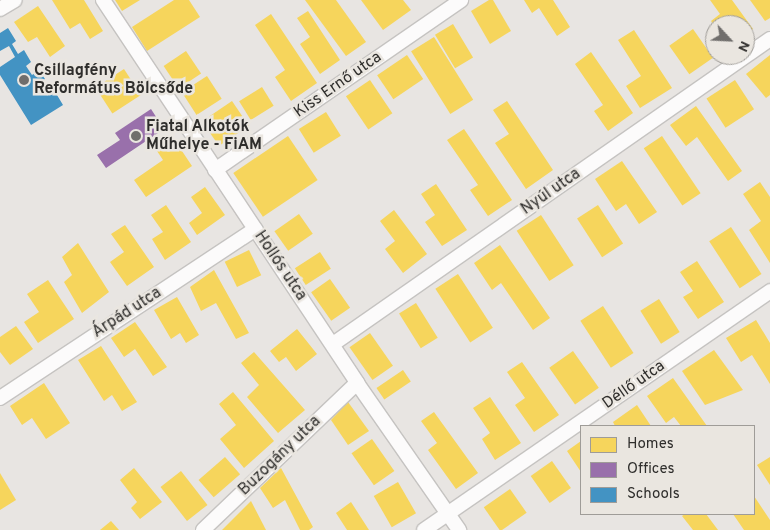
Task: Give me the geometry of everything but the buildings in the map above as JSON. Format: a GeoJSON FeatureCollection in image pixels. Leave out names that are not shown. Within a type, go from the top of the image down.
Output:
{"type":"FeatureCollection","features":[{"type":"Feature","properties":{"kind":"street"},"geometry":{"type":"LineString","coordinates":[[0,9],[14,0]]}},
{"type":"Feature","properties":{"kind":"street","name":"Hollós utca"},"geometry":{"type":"LineString","coordinates":[[104,0],[357,383],[459,530]]}},
{"type":"Feature","properties":{"kind":"street","name":"Kiss Ernő utca"},"geometry":{"type":"LineString","coordinates":[[215,170],[462,0]]}},
{"type":"Feature","properties":{"kind":"street","name":"Nyúl utca"},"geometry":{"type":"LineString","coordinates":[[333,344],[770,39]]}},
{"type":"Feature","properties":{"kind":"street","name":"Árpád utca"},"geometry":{"type":"LineString","coordinates":[[0,398],[255,229]]}},
{"type":"Feature","properties":{"kind":"street","name":"Déllő utca"},"geometry":{"type":"LineString","coordinates":[[424,530],[770,291]]}},
{"type":"Feature","properties":{"kind":"street","name":"Buzogány utca"},"geometry":{"type":"LineString","coordinates":[[203,530],[357,383]]}},
{"type":"Feature","properties":{"kind":"place","name":"Csillagfény Református Bölcsőde"},"geometry":{"type":"Point","coordinates":[24,80]}},
{"type":"Feature","properties":{"kind":"place","name":"Fiatal Alkotók Műhelye - FiAM"},"geometry":{"type":"Point","coordinates":[136,136]}}]}
